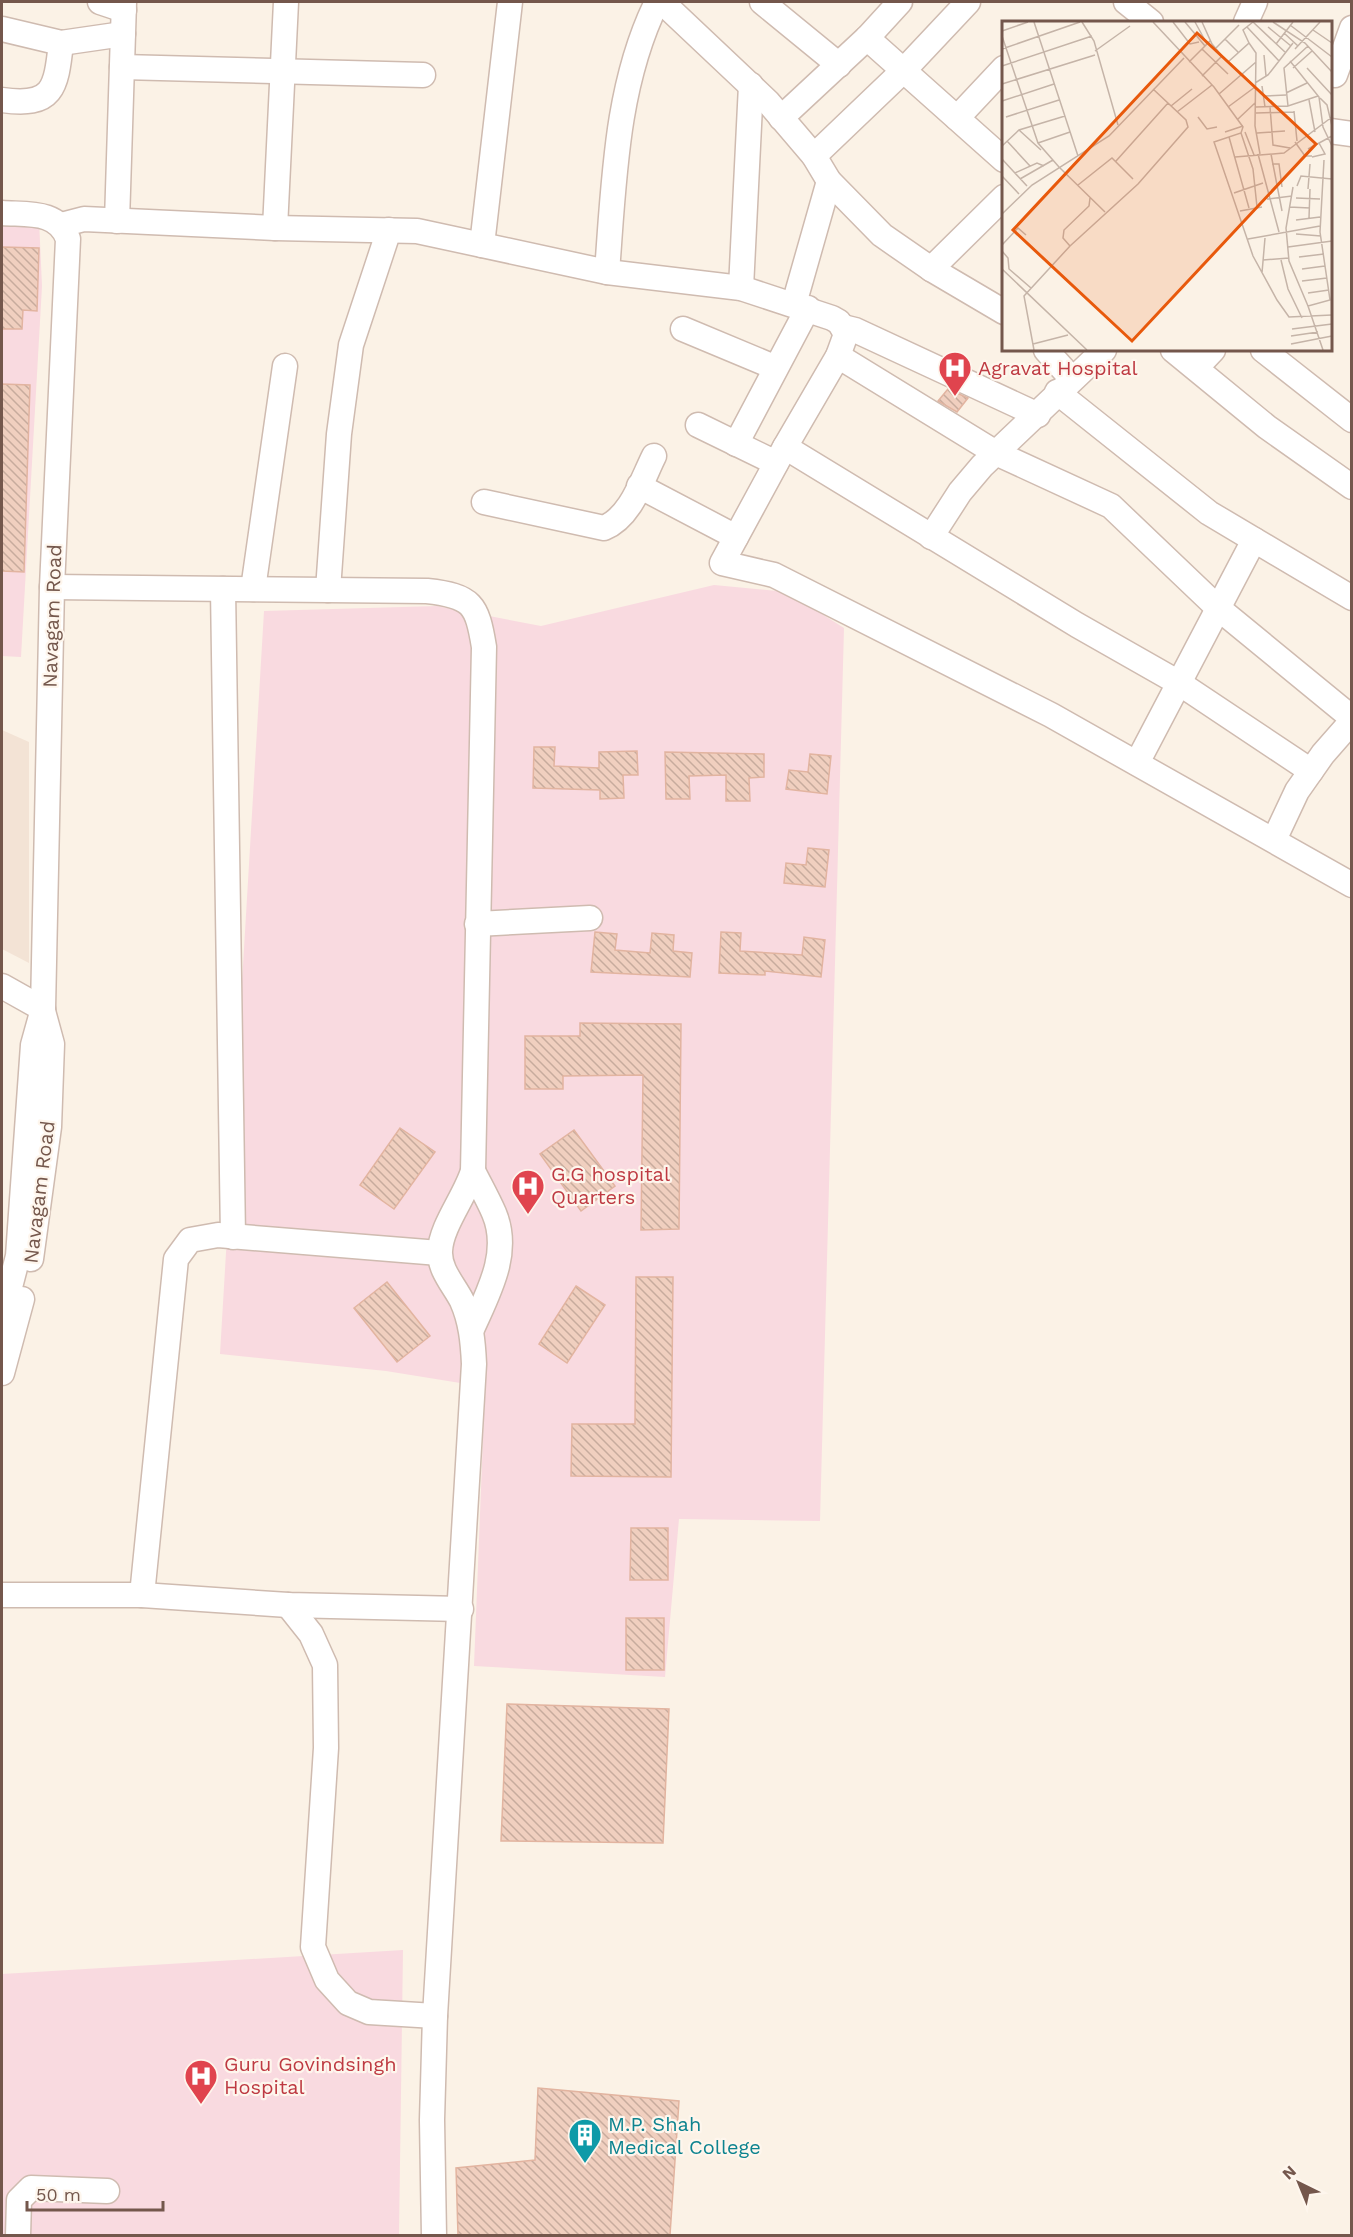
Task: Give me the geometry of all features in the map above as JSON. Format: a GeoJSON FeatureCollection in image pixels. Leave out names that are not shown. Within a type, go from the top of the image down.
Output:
{"type":"FeatureCollection","features":[{"type":"Feature","properties":{"kind":"street"},"geometry":{"type":"LineString","coordinates":[[100,2],[124,6],[117,221]]}},
{"type":"Feature","properties":{"kind":"street"},"geometry":{"type":"LineString","coordinates":[[274,228],[286,2]]}},
{"type":"Feature","properties":{"kind":"street"},"geometry":{"type":"LineString","coordinates":[[482,245],[510,2]]}},
{"type":"Feature","properties":{"kind":"street"},"geometry":{"type":"LineString","coordinates":[[607,272],[617,147],[623,106],[648,21],[657,2]]}},
{"type":"Feature","properties":{"kind":"street"},"geometry":{"type":"LineString","coordinates":[[662,2],[751,85],[813,156],[829,181],[882,235],[931,269],[1002,311]]}},
{"type":"Feature","properties":{"kind":"street"},"geometry":{"type":"LineString","coordinates":[[781,118],[867,38],[900,2]]}},
{"type":"Feature","properties":{"kind":"street"},"geometry":{"type":"LineString","coordinates":[[813,156],[905,69],[968,2]]}},
{"type":"Feature","properties":{"kind":"street"},"geometry":{"type":"LineString","coordinates":[[1126,2],[1150,21]]}},
{"type":"Feature","properties":{"kind":"street"},"geometry":{"type":"LineString","coordinates":[[1246,21],[1255,2]]}},
{"type":"Feature","properties":{"kind":"street"},"geometry":{"type":"LineString","coordinates":[[766,3],[838,64]]}},
{"type":"Feature","properties":{"kind":"street"},"geometry":{"type":"LineString","coordinates":[[1339,75],[1352,28]]}},
{"type":"Feature","properties":{"kind":"street"},"geometry":{"type":"LineString","coordinates":[[2,29],[61,43],[123,34]]}},
{"type":"Feature","properties":{"kind":"street"},"geometry":{"type":"LineString","coordinates":[[867,38],[905,69],[1002,158]]}},
{"type":"Feature","properties":{"kind":"street"},"geometry":{"type":"LineString","coordinates":[[2,100],[25,103],[37,101],[49,93],[55,81],[61,43]]}},
{"type":"Feature","properties":{"kind":"street"},"geometry":{"type":"LineString","coordinates":[[122,67],[423,75]]}},
{"type":"Feature","properties":{"kind":"street"},"geometry":{"type":"LineString","coordinates":[[957,118],[1002,70]]}},
{"type":"Feature","properties":{"kind":"street"},"geometry":{"type":"LineString","coordinates":[[741,288],[751,85]]}},
{"type":"Feature","properties":{"kind":"street"},"geometry":{"type":"LineString","coordinates":[[1332,131],[1352,134]]}},
{"type":"Feature","properties":{"kind":"street"},"geometry":{"type":"LineString","coordinates":[[736,444],[801,306],[829,181]]}},
{"type":"Feature","properties":{"kind":"street"},"geometry":{"type":"LineString","coordinates":[[931,269],[1002,199]]}},
{"type":"Feature","properties":{"kind":"street"},"geometry":{"type":"LineString","coordinates":[[2,213],[50,218],[61,225],[84,219],[274,228],[417,231],[607,272],[741,288],[832,318],[843,327],[855,330],[1038,415]]}},
{"type":"Feature","properties":{"kind":"street","name":"Navagam Road"},"geometry":{"type":"LineString","coordinates":[[2,1318],[18,1256],[33,1045],[43,1009],[52,587],[68,239],[61,225]]}},
{"type":"Feature","properties":{"kind":"street"},"geometry":{"type":"LineString","coordinates":[[328,590],[339,434],[351,345],[389,230]]}},
{"type":"Feature","properties":{"kind":"street"},"geometry":{"type":"LineString","coordinates":[[843,327],[846,334],[838,356],[780,455],[722,563],[774,575],[1052,715],[1352,885]]}},
{"type":"Feature","properties":{"kind":"street"},"geometry":{"type":"LineString","coordinates":[[683,330],[774,367]]}},
{"type":"Feature","properties":{"kind":"street"},"geometry":{"type":"LineString","coordinates":[[1046,351],[1064,386],[1209,513],[1352,598]]}},
{"type":"Feature","properties":{"kind":"street"},"geometry":{"type":"LineString","coordinates":[[931,537],[960,492],[996,453],[1103,351]]}},
{"type":"Feature","properties":{"kind":"street"},"geometry":{"type":"LineString","coordinates":[[1174,351],[1267,427],[1352,487]]}},
{"type":"Feature","properties":{"kind":"street"},"geometry":{"type":"LineString","coordinates":[[1196,368],[1212,351]]}},
{"type":"Feature","properties":{"kind":"street"},"geometry":{"type":"LineString","coordinates":[[1264,351],[1352,420]]}},
{"type":"Feature","properties":{"kind":"street"},"geometry":{"type":"LineString","coordinates":[[838,356],[996,453],[1111,506],[1218,608],[1352,720],[1297,791],[1274,840]]}},
{"type":"Feature","properties":{"kind":"street"},"geometry":{"type":"LineString","coordinates":[[253,589],[285,366]]}},
{"type":"Feature","properties":{"kind":"street"},"geometry":{"type":"LineString","coordinates":[[698,425],[736,444],[780,455],[931,537],[1179,683],[1311,771]]}},
{"type":"Feature","properties":{"kind":"street"},"geometry":{"type":"LineString","coordinates":[[483,502],[604,528],[613,525],[628,508],[654,456]]}},
{"type":"Feature","properties":{"kind":"street"},"geometry":{"type":"LineString","coordinates":[[639,486],[736,537]]}},
{"type":"Feature","properties":{"kind":"street"},"geometry":{"type":"LineString","coordinates":[[1137,763],[1254,540]]}},
{"type":"Feature","properties":{"kind":"street"},"geometry":{"type":"LineString","coordinates":[[52,587],[448,593],[465,598],[474,607],[484,647],[473,1171],[468,1188],[442,1239],[439,1253],[442,1268],[462,1301],[472,1329],[474,1364],[435,2016],[432,2120],[434,2235]]}},
{"type":"Feature","properties":{"kind":"street"},"geometry":{"type":"LineString","coordinates":[[223,589],[233,1237]]}},
{"type":"Feature","properties":{"kind":"street"},"geometry":{"type":"LineString","coordinates":[[477,924],[590,918]]}},
{"type":"Feature","properties":{"kind":"street"},"geometry":{"type":"LineString","coordinates":[[2,986],[43,1009]]}},
{"type":"Feature","properties":{"kind":"street","name":"Navagam Road"},"geometry":{"type":"LineString","coordinates":[[2,1373],[35,1243],[49,1127],[52,1044],[43,1009]]}},
{"type":"Feature","properties":{"kind":"street"},"geometry":{"type":"LineString","coordinates":[[472,1329],[491,1285],[500,1255],[495,1215],[473,1171]]}},
{"type":"Feature","properties":{"kind":"street"},"geometry":{"type":"LineString","coordinates":[[142,1595],[176,1259],[190,1240],[218,1235],[439,1253]]}},
{"type":"Feature","properties":{"kind":"street"},"geometry":{"type":"LineString","coordinates":[[2,1595],[142,1595],[288,1605],[461,1609]]}},
{"type":"Feature","properties":{"kind":"street"},"geometry":{"type":"LineString","coordinates":[[288,1605],[311,1634],[325,1665],[326,1748],[313,1947],[327,1980],[348,2003],[369,2012],[435,2016]]}},
{"type":"Feature","properties":{"kind":"street"},"geometry":{"type":"LineString","coordinates":[[18,2235],[19,2200],[31,2188],[107,2190]]}},
{"type":"Feature","properties":{"kind":"shaded area"},"geometry":{"type":"Polygon","coordinates":[[[2,219],[39,220],[42,286],[21,657],[2,656],[2,219]]]}},
{"type":"Feature","properties":{"kind":"shaded area","name":"G.G hospital Quarters"},"geometry":{"type":"Polygon","coordinates":[[[714,585],[787,592],[844,628],[820,1521],[679,1519],[665,1677],[474,1666],[485,1387],[386,1371],[220,1354],[264,611],[437,606],[541,626],[714,585]]]}},
{"type":"Feature","properties":{"kind":"shaded area"},"geometry":{"type":"Polygon","coordinates":[[[2,730],[29,742],[29,963],[2,949],[2,730]]]}},
{"type":"Feature","properties":{"kind":"shaded area","name":"Guru Govindsingh Hospital"},"geometry":{"type":"Polygon","coordinates":[[[403,1950],[399,2235],[2,2236],[2,1974],[403,1950]]]}},
{"type":"Feature","properties":{"kind":"building"},"geometry":{"type":"Polygon","coordinates":[[[2,247],[39,248],[37,311],[23,310],[22,329],[2,329],[2,247]]]}},
{"type":"Feature","properties":{"kind":"building"},"geometry":{"type":"Polygon","coordinates":[[[2,384],[30,385],[24,572],[2,571],[2,384]]]}},
{"type":"Feature","properties":{"kind":"building"},"geometry":{"type":"Polygon","coordinates":[[[948,389],[968,398],[957,412],[938,401],[948,389]]]}},
{"type":"Feature","properties":{"kind":"building"},"geometry":{"type":"Polygon","coordinates":[[[534,747],[555,747],[554,766],[599,768],[599,752],[637,751],[638,775],[623,775],[624,798],[600,799],[600,790],[533,788],[534,747]]]}},
{"type":"Feature","properties":{"kind":"building"},"geometry":{"type":"Polygon","coordinates":[[[665,752],[764,754],[764,777],[749,778],[750,801],[726,801],[726,775],[689,776],[690,799],[666,799],[665,752]]]}},
{"type":"Feature","properties":{"kind":"building"},"geometry":{"type":"Polygon","coordinates":[[[810,754],[831,756],[827,794],[786,789],[789,770],[808,772],[810,754]]]}},
{"type":"Feature","properties":{"kind":"building"},"geometry":{"type":"Polygon","coordinates":[[[808,848],[829,850],[825,887],[784,883],[786,863],[806,865],[808,848]]]}},
{"type":"Feature","properties":{"kind":"building"},"geometry":{"type":"Polygon","coordinates":[[[595,932],[617,934],[615,950],[650,953],[652,933],[674,935],[673,951],[692,953],[690,977],[591,972],[595,932]]]}},
{"type":"Feature","properties":{"kind":"building"},"geometry":{"type":"Polygon","coordinates":[[[721,932],[741,933],[740,951],[802,955],[804,937],[825,940],[821,977],[765,971],[765,975],[719,973],[721,932]]]}},
{"type":"Feature","properties":{"kind":"building"},"geometry":{"type":"Polygon","coordinates":[[[580,1023],[681,1024],[679,1229],[641,1230],[643,1075],[563,1076],[563,1089],[525,1089],[525,1036],[580,1036],[580,1023]]]}},
{"type":"Feature","properties":{"kind":"building"},"geometry":{"type":"Polygon","coordinates":[[[400,1128],[435,1152],[394,1209],[360,1185],[400,1128]]]}},
{"type":"Feature","properties":{"kind":"building"},"geometry":{"type":"Polygon","coordinates":[[[574,1130],[615,1186],[581,1211],[540,1154],[574,1130]]]}},
{"type":"Feature","properties":{"kind":"building"},"geometry":{"type":"Polygon","coordinates":[[[636,1277],[673,1277],[671,1477],[571,1476],[572,1424],[635,1424],[636,1277]]]}},
{"type":"Feature","properties":{"kind":"building"},"geometry":{"type":"Polygon","coordinates":[[[387,1282],[430,1336],[397,1362],[354,1308],[387,1282]]]}},
{"type":"Feature","properties":{"kind":"building"},"geometry":{"type":"Polygon","coordinates":[[[576,1286],[605,1305],[567,1363],[539,1344],[576,1286]]]}},
{"type":"Feature","properties":{"kind":"building"},"geometry":{"type":"Polygon","coordinates":[[[631,1528],[668,1528],[668,1580],[630,1580],[631,1528]]]}},
{"type":"Feature","properties":{"kind":"building"},"geometry":{"type":"Polygon","coordinates":[[[626,1618],[664,1618],[664,1670],[626,1670],[626,1618]]]}},
{"type":"Feature","properties":{"kind":"building"},"geometry":{"type":"Polygon","coordinates":[[[507,1704],[669,1709],[663,1843],[501,1841],[507,1704]]]}},
{"type":"Feature","properties":{"kind":"building","name":"M.P. Shah Medical College"},"geometry":{"type":"Polygon","coordinates":[[[538,2088],[679,2101],[670,2235],[458,2235],[456,2168],[535,2160],[538,2088]]]}},
{"type":"Feature","properties":{"kind":"place","name":"Agravat Hospital"},"geometry":{"type":"Point","coordinates":[955,397]}},
{"type":"Feature","properties":{"kind":"place","name":"G.G hospital Quarters"},"geometry":{"type":"Point","coordinates":[528,1215]}},
{"type":"Feature","properties":{"kind":"place","name":"Guru Govindsingh Hospital"},"geometry":{"type":"Point","coordinates":[201,2105]}},
{"type":"Feature","properties":{"kind":"place","name":"M.P. Shah Medical College"},"geometry":{"type":"Point","coordinates":[585,2164]}}]}
